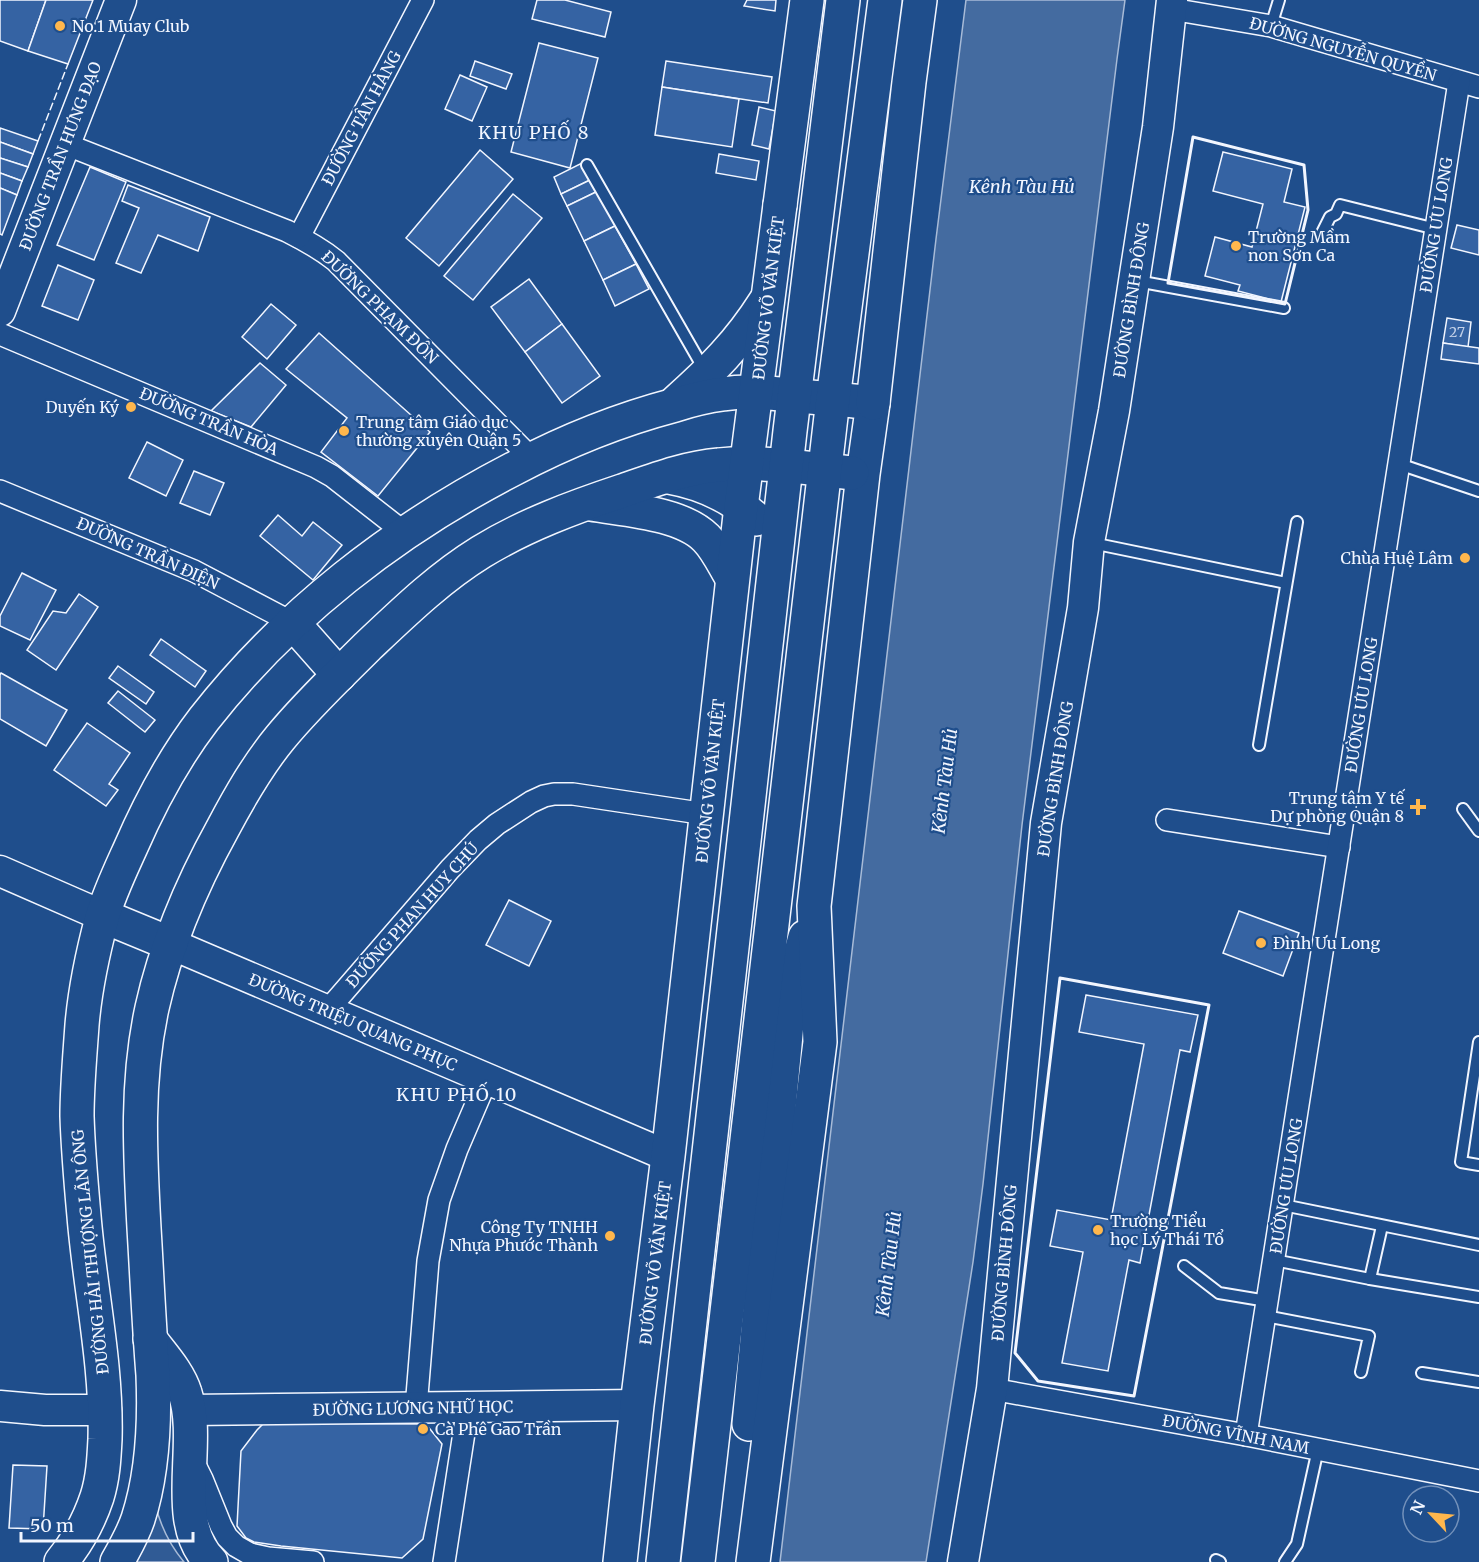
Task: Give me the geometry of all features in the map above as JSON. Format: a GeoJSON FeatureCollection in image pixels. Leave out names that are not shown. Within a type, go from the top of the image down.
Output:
{"type":"FeatureCollection","features":[{"type":"Feature","properties":{"kind":"main road","name":"ĐƯỜNG VÕ VĂN KIỆT"},"geometry":{"type":"LineString","coordinates":[[620,1562],[636,1405],[668,1156],[732,578],[807,0]]}},
{"type":"Feature","properties":{"kind":"main road"},"geometry":{"type":"LineString","coordinates":[[663,1562],[794,395],[843,0]]}},
{"type":"Feature","properties":{"kind":"main road"},"geometry":{"type":"LineString","coordinates":[[698,1562],[833,399],[885,0]]}},
{"type":"Feature","properties":{"kind":"main road"},"geometry":{"type":"LineString","coordinates":[[753,1562],[820,1042],[814,906],[920,0]]}},
{"type":"Feature","properties":{"kind":"main road"},"geometry":{"type":"LineString","coordinates":[[769,296],[712,384],[756,392],[873,403]]}},
{"type":"Feature","properties":{"kind":"main road","name":"ĐƯỜNG HẢI THƯỢNG LÃN ÔNG"},"geometry":{"type":"LineString","coordinates":[[61,1562],[86,1524],[98,1495],[104,1464],[106,1410],[84,1217],[77,1113],[82,1021],[103,916],[141,825],[169,771],[202,722],[241,674],[328,591],[405,533],[446,506],[532,459],[609,425],[672,405],[712,384]]}},
{"type":"Feature","properties":{"kind":"main road"},"geometry":{"type":"LineString","coordinates":[[117,1562],[138,1520],[153,1437],[154,1408],[140,1159],[140,1097],[144,1053],[159,979],[186,903],[243,790],[278,740],[307,706],[402,614],[438,582],[471,559],[521,531],[586,503],[693,469],[747,463],[863,474]]}},
{"type":"Feature","properties":{"kind":"main road"},"geometry":{"type":"LineString","coordinates":[[664,477],[686,480],[726,496],[755,518],[778,546]]}},
{"type":"Feature","properties":{"kind":"main road"},"geometry":{"type":"LineString","coordinates":[[586,503],[668,518],[689,526],[708,540],[732,578]]}},
{"type":"Feature","properties":{"kind":"main road"},"geometry":{"type":"LineString","coordinates":[[293,624],[339,675]]}},
{"type":"Feature","properties":{"kind":"main road"},"geometry":{"type":"LineString","coordinates":[[736,1562],[790,992],[814,906]]}},
{"type":"Feature","properties":{"kind":"main road"},"geometry":{"type":"LineString","coordinates":[[103,916],[171,944]]}},
{"type":"Feature","properties":{"kind":"main road"},"geometry":{"type":"LineString","coordinates":[[150,1339],[178,1377],[185,1393],[189,1410],[191,1456],[190,1517],[194,1537],[203,1554],[211,1562]]}},
{"type":"Feature","properties":{"kind":"street","name":"ĐƯỜNG TRẦN HƯNG ĐẠO"},"geometry":{"type":"LineString","coordinates":[[3,292],[65,144],[121,0]]}},
{"type":"Feature","properties":{"kind":"street","name":"ĐƯỜNG TÂN HÀNG"},"geometry":{"type":"LineString","coordinates":[[298,237],[423,0]]}},
{"type":"Feature","properties":{"kind":"street","name":"ĐƯỜNG NGUYỄN QUYỀN"},"geometry":{"type":"LineString","coordinates":[[1171,4],[1271,26],[1469,85]]}},
{"type":"Feature","properties":{"kind":"street","name":"ĐƯỜNG BÌNH ĐÔNG"},"geometry":{"type":"LineString","coordinates":[[963,1562],[992,1389],[1046,823],[1083,608],[1089,542],[1114,411],[1158,127],[1171,4]]}},
{"type":"Feature","properties":{"kind":"street","name":"ĐƯỜNG ƯU LONG"},"geometry":{"type":"LineString","coordinates":[[1246,1435],[1436,229],[1469,85]]}},
{"type":"Feature","properties":{"kind":"street","name":"ĐƯỜNG PHẠM ĐÔN"},"geometry":{"type":"LineString","coordinates":[[65,144],[298,237],[320,249],[336,261],[532,459]]}},
{"type":"Feature","properties":{"kind":"street","name":"ĐƯỜNG TRẦN HÒA"},"geometry":{"type":"LineString","coordinates":[[0,334],[316,466],[405,533]]}},
{"type":"Feature","properties":{"kind":"street","name":"ĐƯỜNG TRẦN ĐIỆN"},"geometry":{"type":"LineString","coordinates":[[0,491],[194,571],[293,624]]}},
{"type":"Feature","properties":{"kind":"street","name":"ĐƯỜNG PHAN HUY CHÚ"},"geometry":{"type":"LineString","coordinates":[[327,1011],[464,854],[497,824],[531,802],[544,796],[573,794],[706,814]]}},
{"type":"Feature","properties":{"kind":"street"},"geometry":{"type":"LineString","coordinates":[[1167,820],[1339,847]]}},
{"type":"Feature","properties":{"kind":"street"},"geometry":{"type":"LineString","coordinates":[[0,871],[103,916]]}},
{"type":"Feature","properties":{"kind":"street","name":"ĐƯỜNG TRIỆU QUANG PHỤC"},"geometry":{"type":"LineString","coordinates":[[171,944],[668,1156]]}},
{"type":"Feature","properties":{"kind":"street"},"geometry":{"type":"LineString","coordinates":[[416,1408],[428,1261],[439,1200],[457,1149],[487,1079]]}},
{"type":"Feature","properties":{"kind":"street","name":"ĐƯỜNG VĨNH NAM"},"geometry":{"type":"LineString","coordinates":[[992,1389],[1246,1435],[1479,1481]]}},
{"type":"Feature","properties":{"kind":"street","name":"ĐƯỜNG LƯƠNG NHỮ HỌC"},"geometry":{"type":"LineString","coordinates":[[189,1410],[636,1405]]}},
{"type":"Feature","properties":{"kind":"street"},"geometry":{"type":"LineString","coordinates":[[0,1406],[45,1410],[106,1410]]}},
{"type":"Feature","properties":{"kind":"street"},"geometry":{"type":"LineString","coordinates":[[444,1562],[468,1407]]}},
{"type":"Feature","properties":{"kind":"street"},"geometry":{"type":"LineString","coordinates":[[191,1456],[221,1526],[236,1546],[250,1554],[268,1558],[314,1562]]}},
{"type":"Feature","properties":{"kind":"lane"},"geometry":{"type":"LineString","coordinates":[[1271,26],[1278,0]]}},
{"type":"Feature","properties":{"kind":"lane"},"geometry":{"type":"LineString","coordinates":[[587,165],[712,384]]}},
{"type":"Feature","properties":{"kind":"lane"},"geometry":{"type":"LineString","coordinates":[[1321,235],[1330,217],[1336,214],[1340,205],[1436,229]]}},
{"type":"Feature","properties":{"kind":"lane"},"geometry":{"type":"LineString","coordinates":[[1134,280],[1284,308]]}},
{"type":"Feature","properties":{"kind":"lane"},"geometry":{"type":"LineString","coordinates":[[1399,464],[1479,491]]}},
{"type":"Feature","properties":{"kind":"lane"},"geometry":{"type":"LineString","coordinates":[[1259,745],[1297,522]]}},
{"type":"Feature","properties":{"kind":"lane"},"geometry":{"type":"LineString","coordinates":[[1089,542],[1286,583]]}},
{"type":"Feature","properties":{"kind":"lane"},"geometry":{"type":"LineString","coordinates":[[1463,809],[1479,831]]}},
{"type":"Feature","properties":{"kind":"lane"},"geometry":{"type":"LineString","coordinates":[[1479,1042],[1461,1162],[1479,1165]]}},
{"type":"Feature","properties":{"kind":"lane"},"geometry":{"type":"LineString","coordinates":[[1282,1205],[1479,1245]]}},
{"type":"Feature","properties":{"kind":"lane"},"geometry":{"type":"LineString","coordinates":[[1370,1279],[1382,1226]]}},
{"type":"Feature","properties":{"kind":"lane"},"geometry":{"type":"LineString","coordinates":[[1274,1260],[1479,1297]]}},
{"type":"Feature","properties":{"kind":"lane"},"geometry":{"type":"LineString","coordinates":[[1184,1266],[1219,1293],[1369,1336],[1361,1372]]}},
{"type":"Feature","properties":{"kind":"lane"},"geometry":{"type":"LineString","coordinates":[[1422,1373],[1479,1382]]}},
{"type":"Feature","properties":{"kind":"lane"},"geometry":{"type":"LineString","coordinates":[[1285,1562],[1297,1544],[1318,1449]]}},
{"type":"Feature","properties":{"kind":"shaded area"},"geometry":{"type":"Polygon","coordinates":[[[155,1503],[166,1534],[184,1562],[128,1562],[155,1503]]]}},
{"type":"Feature","properties":{"kind":"water","name":"Kênh Tàu Hủ"},"geometry":{"type":"Polygon","coordinates":[[[966,0],[1125,0],[1022,825],[983,1184],[926,1562],[780,1562],[936,239],[966,0]]]}},
{"type":"Feature","properties":{"kind":"building"},"geometry":{"type":"Polygon","coordinates":[[[0,0],[46,0],[28,51],[0,41],[0,0]]]}},
{"type":"Feature","properties":{"kind":"building","name":"No.1 Muay Club"},"geometry":{"type":"Polygon","coordinates":[[[46,0],[93,0],[68,64],[28,51],[46,0]]]}},
{"type":"Feature","properties":{"kind":"building"},"geometry":{"type":"Polygon","coordinates":[[[537,0],[565,0],[611,12],[605,37],[532,19],[537,0]]]}},
{"type":"Feature","properties":{"kind":"building"},"geometry":{"type":"Polygon","coordinates":[[[747,0],[776,0],[775,11],[744,6],[747,0]]]}},
{"type":"Feature","properties":{"kind":"building"},"geometry":{"type":"Polygon","coordinates":[[[539,43],[598,58],[570,168],[511,152],[539,43]]]}},
{"type":"Feature","properties":{"kind":"building"},"geometry":{"type":"Polygon","coordinates":[[[475,61],[512,74],[506,89],[470,76],[475,61]]]}},
{"type":"Feature","properties":{"kind":"building"},"geometry":{"type":"Polygon","coordinates":[[[666,61],[772,77],[768,103],[662,87],[666,61]]]}},
{"type":"Feature","properties":{"kind":"building"},"geometry":{"type":"Polygon","coordinates":[[[460,75],[487,87],[472,121],[445,109],[460,75]]]}},
{"type":"Feature","properties":{"kind":"building"},"geometry":{"type":"Polygon","coordinates":[[[662,87],[739,99],[732,147],[655,135],[662,87]]]}},
{"type":"Feature","properties":{"kind":"building"},"geometry":{"type":"Polygon","coordinates":[[[759,107],[776,111],[769,149],[752,145],[759,107]]]}},
{"type":"Feature","properties":{"kind":"building"},"geometry":{"type":"Polygon","coordinates":[[[0,128],[38,141],[33,154],[0,142],[0,128]]]}},
{"type":"Feature","properties":{"kind":"building"},"geometry":{"type":"Polygon","coordinates":[[[0,142],[33,154],[28,167],[0,158],[0,142]]]}},
{"type":"Feature","properties":{"kind":"building"},"geometry":{"type":"Polygon","coordinates":[[[480,150],[513,179],[439,266],[406,238],[480,150]]]}},
{"type":"Feature","properties":{"kind":"building"},"geometry":{"type":"Polygon","coordinates":[[[1223,152],[1292,169],[1284,202],[1305,207],[1281,302],[1238,291],[1240,285],[1205,276],[1215,237],[1252,247],[1263,204],[1213,191],[1223,152]]]}},
{"type":"Feature","properties":{"kind":"building"},"geometry":{"type":"Polygon","coordinates":[[[719,154],[759,161],[756,180],[716,173],[719,154]]]}},
{"type":"Feature","properties":{"kind":"building"},"geometry":{"type":"Polygon","coordinates":[[[0,158],[28,167],[22,181],[0,173],[0,158]]]}},
{"type":"Feature","properties":{"kind":"building"},"geometry":{"type":"Polygon","coordinates":[[[584,162],[592,179],[561,194],[554,177],[584,162]]]}},
{"type":"Feature","properties":{"kind":"building"},"geometry":{"type":"Polygon","coordinates":[[[90,167],[126,182],[94,260],[57,245],[90,167]]]}},
{"type":"Feature","properties":{"kind":"building"},"geometry":{"type":"Polygon","coordinates":[[[0,173],[22,181],[17,195],[0,188],[0,173]]]}},
{"type":"Feature","properties":{"kind":"building"},"geometry":{"type":"Polygon","coordinates":[[[592,179],[598,191],[567,206],[561,194],[592,179]]]}},
{"type":"Feature","properties":{"kind":"building"},"geometry":{"type":"Polygon","coordinates":[[[128,185],[210,217],[198,251],[158,235],[141,273],[116,263],[139,208],[122,201],[128,185]]]}},
{"type":"Feature","properties":{"kind":"building"},"geometry":{"type":"Polygon","coordinates":[[[0,188],[17,195],[2,235],[0,234],[0,188]]]}},
{"type":"Feature","properties":{"kind":"building"},"geometry":{"type":"Polygon","coordinates":[[[598,191],[615,226],[584,241],[567,206],[598,191]]]}},
{"type":"Feature","properties":{"kind":"building"},"geometry":{"type":"Polygon","coordinates":[[[513,194],[542,218],[473,300],[444,276],[513,194]]]}},
{"type":"Feature","properties":{"kind":"building"},"geometry":{"type":"Polygon","coordinates":[[[1457,225],[1479,230],[1479,255],[1451,248],[1457,225]]]}},
{"type":"Feature","properties":{"kind":"building"},"geometry":{"type":"Polygon","coordinates":[[[615,226],[636,264],[603,280],[584,241],[615,226]]]}},
{"type":"Feature","properties":{"kind":"building"},"geometry":{"type":"Polygon","coordinates":[[[636,264],[649,289],[615,306],[603,280],[636,264]]]}},
{"type":"Feature","properties":{"kind":"building"},"geometry":{"type":"Polygon","coordinates":[[[58,265],[94,280],[78,320],[42,306],[58,265]]]}},
{"type":"Feature","properties":{"kind":"building"},"geometry":{"type":"Polygon","coordinates":[[[529,279],[562,324],[525,352],[491,307],[529,279]]]}},
{"type":"Feature","properties":{"kind":"building"},"geometry":{"type":"Polygon","coordinates":[[[271,304],[296,325],[267,359],[242,337],[271,304]]]}},
{"type":"Feature","properties":{"kind":"building"},"geometry":{"type":"Polygon","coordinates":[[[1447,318],[1471,322],[1468,347],[1443,343],[1447,318]]]}},
{"type":"Feature","properties":{"kind":"building"},"geometry":{"type":"Polygon","coordinates":[[[562,324],[600,376],[562,403],[525,352],[562,324]]]}},
{"type":"Feature","properties":{"kind":"building"},"geometry":{"type":"Polygon","coordinates":[[[319,333],[430,432],[378,496],[321,452],[347,418],[286,369],[319,333]]]}},
{"type":"Feature","properties":{"kind":"building"},"geometry":{"type":"Polygon","coordinates":[[[1443,343],[1479,348],[1479,364],[1441,359],[1443,343]]]}},
{"type":"Feature","properties":{"kind":"building"},"geometry":{"type":"Polygon","coordinates":[[[260,363],[286,385],[251,427],[211,411],[260,363]]]}},
{"type":"Feature","properties":{"kind":"building"},"geometry":{"type":"Polygon","coordinates":[[[147,442],[183,460],[166,496],[129,478],[147,442]]]}},
{"type":"Feature","properties":{"kind":"building"},"geometry":{"type":"Polygon","coordinates":[[[194,471],[224,483],[210,515],[180,503],[194,471]]]}},
{"type":"Feature","properties":{"kind":"building"},"geometry":{"type":"Polygon","coordinates":[[[278,515],[302,536],[313,522],[342,545],[313,580],[260,536],[278,515]]]}},
{"type":"Feature","properties":{"kind":"building"},"geometry":{"type":"Polygon","coordinates":[[[22,573],[56,590],[30,640],[0,626],[0,616],[22,573]]]}},
{"type":"Feature","properties":{"kind":"building"},"geometry":{"type":"Polygon","coordinates":[[[79,594],[98,607],[56,670],[27,650],[53,611],[66,613],[79,594]]]}},
{"type":"Feature","properties":{"kind":"building"},"geometry":{"type":"Polygon","coordinates":[[[161,639],[206,671],[195,687],[150,655],[161,639]]]}},
{"type":"Feature","properties":{"kind":"building"},"geometry":{"type":"Polygon","coordinates":[[[118,666],[154,692],[146,704],[109,678],[118,666]]]}},
{"type":"Feature","properties":{"kind":"building"},"geometry":{"type":"Polygon","coordinates":[[[1,673],[67,710],[46,746],[0,719],[1,673]]]}},
{"type":"Feature","properties":{"kind":"building"},"geometry":{"type":"Polygon","coordinates":[[[118,691],[155,720],[145,732],[108,703],[118,691]]]}},
{"type":"Feature","properties":{"kind":"building"},"geometry":{"type":"Polygon","coordinates":[[[87,723],[130,753],[109,784],[118,790],[106,806],[54,770],[87,723]]]}},
{"type":"Feature","properties":{"kind":"building"},"geometry":{"type":"Polygon","coordinates":[[[509,900],[551,921],[529,966],[486,945],[509,900]]]}},
{"type":"Feature","properties":{"kind":"building","name":"Đình Ưu Long"},"geometry":{"type":"Polygon","coordinates":[[[1239,911],[1299,933],[1283,976],[1223,953],[1239,911]]]}},
{"type":"Feature","properties":{"kind":"building"},"geometry":{"type":"Polygon","coordinates":[[[1086,995],[1198,1015],[1190,1052],[1180,1050],[1140,1263],[1129,1260],[1108,1371],[1062,1363],[1083,1252],[1050,1246],[1057,1210],[1111,1220],[1144,1044],[1079,1032],[1086,995]]]}},
{"type":"Feature","properties":{"kind":"building"},"geometry":{"type":"Polygon","coordinates":[[[264,1423],[426,1424],[442,1444],[423,1539],[402,1558],[281,1546],[254,1542],[246,1538],[237,1526],[241,1451],[264,1423]]]}},
{"type":"Feature","properties":{"kind":"building"},"geometry":{"type":"Polygon","coordinates":[[[13,1465],[47,1466],[43,1529],[9,1528],[13,1465]]]}},
{"type":"Feature","properties":{"kind":"fence"},"geometry":{"type":"LineString","coordinates":[[38,141],[68,64]]}},
{"type":"Feature","properties":{"kind":"wall"},"geometry":{"type":"LineString","coordinates":[[1193,137],[1304,165],[1308,210],[1285,304],[1168,283],[1193,137]]}},
{"type":"Feature","properties":{"kind":"wall"},"geometry":{"type":"LineString","coordinates":[[1060,978],[1209,1005],[1134,1396],[1038,1381],[1015,1353],[1060,978]]}},
{"type":"Feature","properties":{"kind":"place","name":"No.1 Muay Club"},"geometry":{"type":"Point","coordinates":[60,26]}},
{"type":"Feature","properties":{"kind":"place","name":"Trường Mầm non Sơn Ca"},"geometry":{"type":"Point","coordinates":[1236,246]}},
{"type":"Feature","properties":{"kind":"place","name":"Duyến Ký"},"geometry":{"type":"Point","coordinates":[131,407]}},
{"type":"Feature","properties":{"kind":"place","name":"Trung tâm Giáo dục thường xuyên Quận 5"},"geometry":{"type":"Point","coordinates":[344,431]}},
{"type":"Feature","properties":{"kind":"place","name":"Chùa Huệ Lâm"},"geometry":{"type":"Point","coordinates":[1465,558]}},
{"type":"Feature","properties":{"kind":"place","name":"Trung tâm Y tế Dự phòng Quận 8"},"geometry":{"type":"Point","coordinates":[1418,807]}},
{"type":"Feature","properties":{"kind":"place","name":"Đình Ưu Long"},"geometry":{"type":"Point","coordinates":[1261,943]}},
{"type":"Feature","properties":{"kind":"place","name":"Trường Tiểu học Lý Thái Tổ"},"geometry":{"type":"Point","coordinates":[1098,1230]}},
{"type":"Feature","properties":{"kind":"place","name":"Công Ty TNHH Nhựa Phước Thành"},"geometry":{"type":"Point","coordinates":[610,1236]}},
{"type":"Feature","properties":{"kind":"place","name":"Cà Phê Gao Trần"},"geometry":{"type":"Point","coordinates":[423,1429]}},
{"type":"Feature","properties":{"kind":"district","name":"KHU PHỐ 8"},"geometry":{"type":"Point","coordinates":[534,133]}},
{"type":"Feature","properties":{"kind":"district","name":"KHU PHỐ 10"},"geometry":{"type":"Point","coordinates":[457,1095]}}]}
